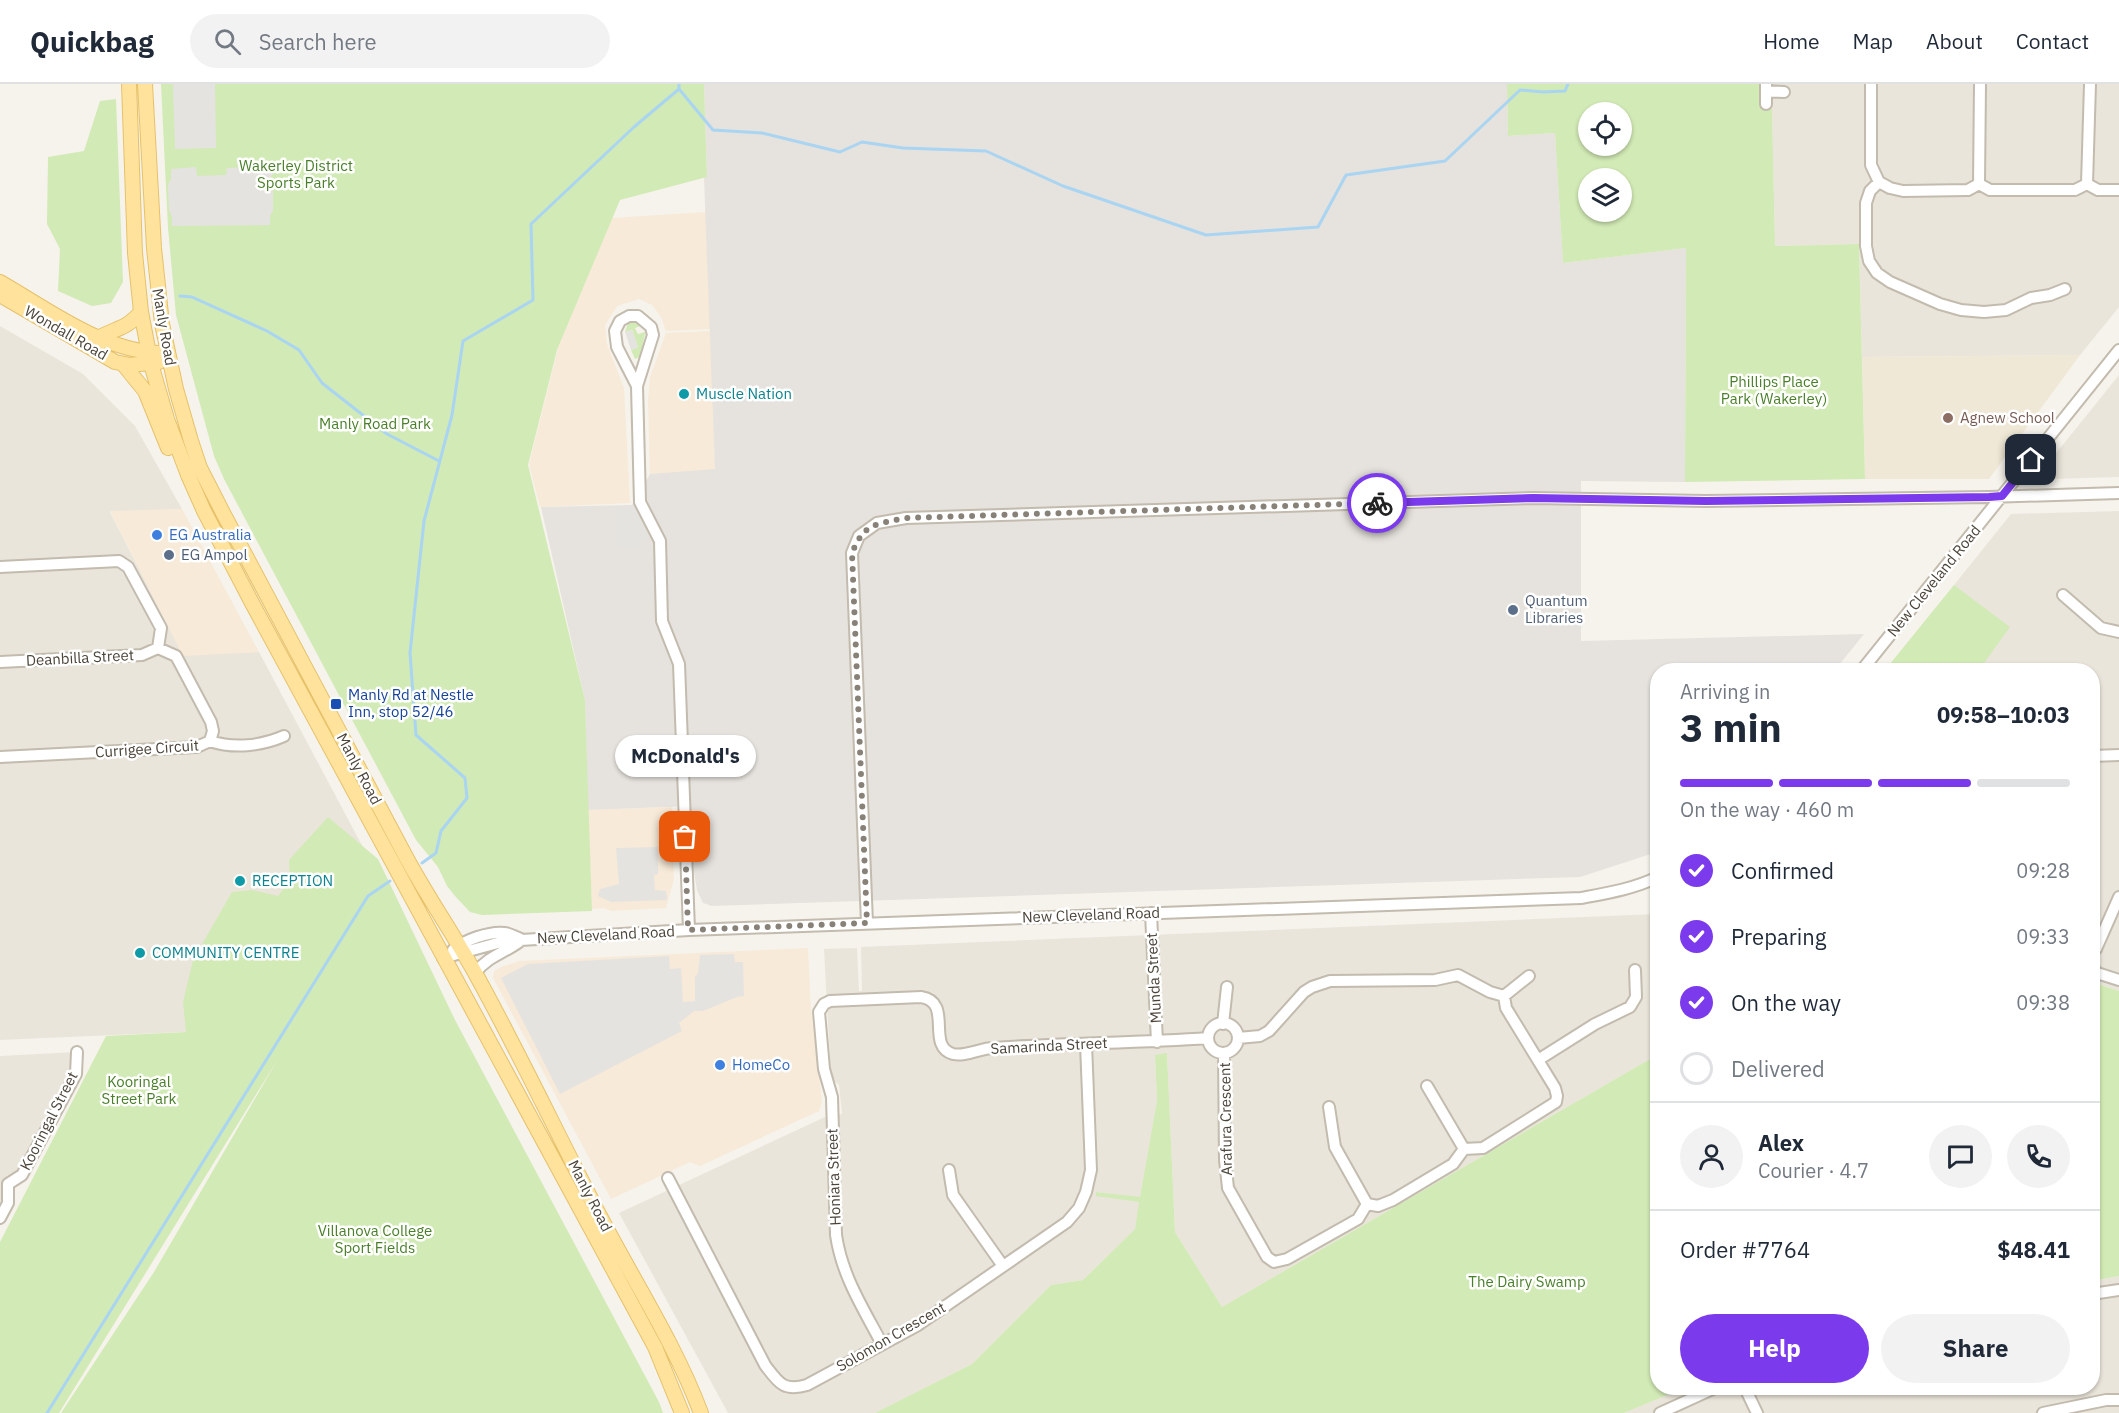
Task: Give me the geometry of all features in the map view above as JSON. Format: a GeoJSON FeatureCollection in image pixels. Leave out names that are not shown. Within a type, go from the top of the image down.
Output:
{"type":"FeatureCollection","features":[{"type":"Feature","properties":{"kind":"main road","name":"Manly Road"},"geometry":{"type":"LineString","coordinates":[[129,84],[135,253],[141,312],[150,358],[167,419],[199,500],[443,958],[655,1347],[682,1413]]}},
{"type":"Feature","properties":{"kind":"main road","name":"Manly Road"},"geometry":{"type":"LineString","coordinates":[[145,84],[156,278],[169,357],[191,441],[210,489],[406,858],[475,973],[602,1218],[675,1351],[701,1413]]}},
{"type":"Feature","properties":{"kind":"main road","name":"Wondall Road"},"geometry":{"type":"LineString","coordinates":[[0,282],[98,338],[150,358]]}},
{"type":"Feature","properties":{"kind":"main road","name":"Wondall Road"},"geometry":{"type":"LineString","coordinates":[[0,295],[108,358],[123,364],[150,358],[169,357]]}},
{"type":"Feature","properties":{"kind":"main road"},"geometry":{"type":"LineString","coordinates":[[98,338],[127,326],[141,312]]}},
{"type":"Feature","properties":{"kind":"main road"},"geometry":{"type":"LineString","coordinates":[[123,364],[145,391],[181,481],[188,492],[199,500]]}},
{"type":"Feature","properties":{"kind":"street"},"geometry":{"type":"LineString","coordinates":[[1871,84],[1871,165],[1880,182],[1890,188],[1903,190],[1968,190],[1979,184]]}},
{"type":"Feature","properties":{"kind":"street"},"geometry":{"type":"LineString","coordinates":[[1979,184],[1980,84]]}},
{"type":"Feature","properties":{"kind":"street"},"geometry":{"type":"LineString","coordinates":[[2087,184],[2090,84]]}},
{"type":"Feature","properties":{"kind":"street"},"geometry":{"type":"LineString","coordinates":[[1767,104],[1766,88],[1784,92]]}},
{"type":"Feature","properties":{"kind":"street"},"geometry":{"type":"LineString","coordinates":[[1880,182],[1870,191],[1866,203],[1866,246],[1869,261],[1877,273],[1890,282],[1940,304],[1961,310],[1984,312],[2006,310],[2031,298],[2050,295],[2066,289]]}},
{"type":"Feature","properties":{"kind":"street"},"geometry":{"type":"LineString","coordinates":[[1979,184],[1990,190],[2074,190],[2087,184]]}},
{"type":"Feature","properties":{"kind":"street"},"geometry":{"type":"LineString","coordinates":[[2087,184],[2098,190],[2119,190]]}},
{"type":"Feature","properties":{"kind":"street"},"geometry":{"type":"LineString","coordinates":[[637,386],[617,347],[615,331],[620,321],[629,316],[638,316],[645,321],[651,327],[653,335],[637,386],[640,502],[660,540],[662,621],[679,664],[688,930]]}},
{"type":"Feature","properties":{"kind":"street","name":"New Cleveland Road"},"geometry":{"type":"LineString","coordinates":[[1868,663],[2119,350]]}},
{"type":"Feature","properties":{"kind":"street"},"geometry":{"type":"LineString","coordinates":[[867,923],[852,553],[859,536],[877,523],[906,518],[1533,498],[1706,501],[2119,493]]}},
{"type":"Feature","properties":{"kind":"street"},"geometry":{"type":"LineString","coordinates":[[0,567],[119,561],[128,567],[161,628],[158,648]]}},
{"type":"Feature","properties":{"kind":"street"},"geometry":{"type":"LineString","coordinates":[[2063,595],[2101,628],[2119,632]]}},
{"type":"Feature","properties":{"kind":"street","name":"Deanbilla Street"},"geometry":{"type":"LineString","coordinates":[[0,662],[142,655],[158,648]]}},
{"type":"Feature","properties":{"kind":"street","name":"Currigee Circuit"},"geometry":{"type":"LineString","coordinates":[[0,757],[197,747],[210,741],[213,731],[211,722],[176,656],[158,648]]}},
{"type":"Feature","properties":{"kind":"street"},"geometry":{"type":"LineString","coordinates":[[210,741],[224,746],[257,744],[268,743],[284,736]]}},
{"type":"Feature","properties":{"kind":"street"},"geometry":{"type":"LineString","coordinates":[[2100,756],[2119,755]]}},
{"type":"Feature","properties":{"kind":"street","name":"New Cleveland Road"},"geometry":{"type":"LineString","coordinates":[[443,958],[478,937],[505,933],[522,940],[688,930],[1581,898],[1613,892],[1650,881]]}},
{"type":"Feature","properties":{"kind":"street"},"geometry":{"type":"LineString","coordinates":[[2100,939],[2119,897]]}},
{"type":"Feature","properties":{"kind":"street","name":"Munda Street"},"geometry":{"type":"LineString","coordinates":[[1151,913],[1157,1042]]}},
{"type":"Feature","properties":{"kind":"street","name":"New Cleveland Road"},"geometry":{"type":"LineString","coordinates":[[475,973],[487,959],[508,950],[522,940]]}},
{"type":"Feature","properties":{"kind":"street"},"geometry":{"type":"LineString","coordinates":[[1538,1060],[1595,1024],[1630,1007],[1636,998],[1635,970]]}},
{"type":"Feature","properties":{"kind":"street"},"geometry":{"type":"LineString","coordinates":[[2100,974],[2119,980]]}},
{"type":"Feature","properties":{"kind":"street"},"geometry":{"type":"LineString","coordinates":[[1238,1038],[1260,1036],[1269,1031],[1304,992],[1330,981],[1435,980],[1458,975],[1490,992],[1504,996]]}},
{"type":"Feature","properties":{"kind":"street"},"geometry":{"type":"LineString","coordinates":[[1504,996],[1529,976]]}},
{"type":"Feature","properties":{"kind":"street"},"geometry":{"type":"LineString","coordinates":[[1223,1024],[1227,987]]}},
{"type":"Feature","properties":{"kind":"street"},"geometry":{"type":"LineString","coordinates":[[1464,1149],[1483,1148],[1556,1101],[1555,1088],[1506,1008],[1504,996]]}},
{"type":"Feature","properties":{"kind":"street","name":"Samarinda Street"},"geometry":{"type":"LineString","coordinates":[[824,1004],[830,1001],[930,999],[936,1005],[943,1048],[958,1055],[990,1048],[1208,1038]]}},
{"type":"Feature","properties":{"kind":"street","name":"Honiara Street"},"geometry":{"type":"LineString","coordinates":[[824,1004],[819,1012],[824,1069],[832,1097],[836,1235],[839,1254],[844,1272],[882,1344]]}},
{"type":"Feature","properties":{"kind":"street"},"geometry":{"type":"LineString","coordinates":[[1223,1024],[1235,1030],[1238,1038],[1232,1050],[1224,1053],[1215,1051],[1208,1038],[1214,1026],[1223,1024]]}},
{"type":"Feature","properties":{"kind":"street","name":"Solomon Crescent"},"geometry":{"type":"LineString","coordinates":[[668,1179],[765,1365],[777,1381],[795,1389],[807,1385],[918,1325],[1067,1222],[1079,1208],[1086,1192],[1090,1170],[1086,1044]]}},
{"type":"Feature","properties":{"kind":"street","name":"Kooringal Street"},"geometry":{"type":"LineString","coordinates":[[0,1218],[8,1203],[4,1182],[22,1175],[76,1074],[78,1052]]}},
{"type":"Feature","properties":{"kind":"street","name":"Arafura Crescent"},"geometry":{"type":"LineString","coordinates":[[1224,1053],[1226,1066],[1225,1160],[1228,1188],[1267,1257],[1274,1262],[1287,1259],[1358,1219],[1367,1204]]}},
{"type":"Feature","properties":{"kind":"street"},"geometry":{"type":"LineString","coordinates":[[1427,1086],[1464,1149]]}},
{"type":"Feature","properties":{"kind":"street"},"geometry":{"type":"LineString","coordinates":[[1329,1107],[1335,1147],[1367,1204],[1378,1206],[1392,1200],[1453,1164],[1464,1149]]}},
{"type":"Feature","properties":{"kind":"street"},"geometry":{"type":"LineString","coordinates":[[949,1170],[953,1195],[1003,1266]]}},
{"type":"Feature","properties":{"kind":"street"},"geometry":{"type":"LineString","coordinates":[[2100,1293],[2119,1290]]}},
{"type":"Feature","properties":{"kind":"street"},"geometry":{"type":"LineString","coordinates":[[1660,1413],[1700,1395]]}},
{"type":"Feature","properties":{"kind":"street"},"geometry":{"type":"LineString","coordinates":[[1749,1395],[1757,1413]]}},
{"type":"Feature","properties":{"kind":"street"},"geometry":{"type":"LineString","coordinates":[[2043,1413],[2078,1410],[2106,1400],[2119,1400]]}},
{"type":"Feature","properties":{"kind":"shaded area"},"geometry":{"type":"Polygon","coordinates":[[[173,84],[215,84],[216,148],[175,149],[173,84]]]}},
{"type":"Feature","properties":{"kind":"shaded area"},"geometry":{"type":"Polygon","coordinates":[[[704,84],[1507,84],[1508,136],[1555,133],[1563,263],[1686,248],[1685,482],[1581,481],[1581,641],[1864,634],[1841,663],[1650,663],[1650,854],[1580,877],[712,906],[703,903],[697,890],[694,872],[691,806],[588,810],[585,700],[541,507],[632,505],[650,474],[715,469],[704,178],[707,176],[704,84]]]}},
{"type":"Feature","properties":{"kind":"shaded area"},"geometry":{"type":"Polygon","coordinates":[[[1763,84],[2119,84],[2119,307],[2080,355],[1862,357],[1859,244],[1775,246],[1772,109],[1763,109],[1763,84]]]}},
{"type":"Feature","properties":{"kind":"shaded area"},"geometry":{"type":"Polygon","coordinates":[[[196,167],[197,176],[226,175],[227,168],[258,167],[273,174],[270,178],[273,183],[273,210],[270,225],[172,226],[168,185],[171,179],[171,169],[196,167]]]}},
{"type":"Feature","properties":{"kind":"shaded area"},"geometry":{"type":"Polygon","coordinates":[[[706,212],[711,329],[666,331],[661,317],[652,305],[639,299],[617,306],[605,325],[607,344],[624,388],[630,503],[540,507],[529,464],[558,348],[612,218],[706,212]]]}},
{"type":"Feature","properties":{"kind":"shaded area"},"geometry":{"type":"Polygon","coordinates":[[[0,326],[83,374],[135,426],[182,509],[110,512],[183,655],[259,652],[455,1020],[0,1040],[0,326]]]}},
{"type":"Feature","properties":{"kind":"shaded area"},"geometry":{"type":"Polygon","coordinates":[[[632,330],[638,347],[631,350],[625,332],[632,330]]]}},
{"type":"Feature","properties":{"kind":"shaded area","name":"Muscle Nation"},"geometry":{"type":"Polygon","coordinates":[[[711,331],[715,470],[650,474],[648,400],[650,377],[666,333],[711,331]]]}},
{"type":"Feature","properties":{"kind":"shaded area","name":"Agnew School"},"geometry":{"type":"Polygon","coordinates":[[[2080,355],[1989,479],[1865,479],[1862,357],[2080,355]]]}},
{"type":"Feature","properties":{"kind":"shaded area"},"geometry":{"type":"Polygon","coordinates":[[[2119,375],[2119,477],[2052,479],[2046,474],[2045,467],[2119,375]]]}},
{"type":"Feature","properties":{"kind":"shaded area"},"geometry":{"type":"Polygon","coordinates":[[[634,506],[649,539],[642,540],[642,546],[622,548],[617,544],[615,507],[634,506]]]}},
{"type":"Feature","properties":{"kind":"shaded area"},"geometry":{"type":"Polygon","coordinates":[[[182,509],[259,652],[183,656],[110,511],[182,509]]]}},
{"type":"Feature","properties":{"kind":"shaded area"},"geometry":{"type":"Polygon","coordinates":[[[2119,511],[2119,991],[2100,984],[2100,663],[1979,663],[1954,585],[2011,514],[2119,511]]]}},
{"type":"Feature","properties":{"kind":"shaded area"},"geometry":{"type":"Polygon","coordinates":[[[672,807],[674,879],[666,908],[611,911],[604,908],[592,909],[588,810],[672,807]]]}},
{"type":"Feature","properties":{"kind":"shaded area"},"geometry":{"type":"Polygon","coordinates":[[[658,847],[658,874],[654,875],[655,890],[666,891],[667,900],[611,902],[598,896],[600,889],[619,884],[616,848],[658,847]]]}},
{"type":"Feature","properties":{"kind":"shaded area"},"geometry":{"type":"Polygon","coordinates":[[[1650,914],[1650,1059],[1222,1307],[1175,1232],[1167,1054],[1155,1055],[1157,1100],[1140,1198],[1097,1192],[1096,1195],[1140,1202],[1135,1229],[1083,1280],[1051,1285],[972,1364],[875,1413],[728,1413],[619,1213],[825,1117],[842,1114],[839,1085],[831,1078],[824,949],[857,948],[859,991],[862,991],[861,947],[1650,914]]]}},
{"type":"Feature","properties":{"kind":"shaded area"},"geometry":{"type":"Polygon","coordinates":[[[808,948],[811,1011],[822,1101],[819,1111],[700,1166],[690,1162],[611,1199],[493,978],[494,971],[519,961],[808,948]]]}},
{"type":"Feature","properties":{"kind":"shaded area"},"geometry":{"type":"Polygon","coordinates":[[[734,954],[735,962],[743,962],[744,996],[703,1011],[694,1011],[679,1023],[682,1031],[560,1094],[501,978],[528,964],[669,956],[670,969],[681,968],[683,1002],[695,1001],[695,977],[698,973],[700,955],[734,954]]]}},
{"type":"Feature","properties":{"kind":"shaded area"},"geometry":{"type":"Polygon","coordinates":[[[77,1052],[76,1074],[22,1175],[8,1184],[0,1218],[0,1056],[77,1052]]]}},
{"type":"Feature","properties":{"kind":"shaded area"},"geometry":{"type":"Polygon","coordinates":[[[2119,1276],[2119,1413],[1624,1413],[1667,1395],[2100,1395],[2100,1280],[2119,1276]]]}},
{"type":"Feature","properties":{"kind":"green space","name":"Manly Road Park"},"geometry":{"type":"Polygon","coordinates":[[[161,84],[704,84],[707,177],[620,200],[557,350],[528,465],[585,700],[592,911],[482,915],[470,912],[455,896],[447,886],[438,867],[416,840],[224,479],[214,456],[176,315],[168,228],[161,84]]]}},
{"type":"Feature","properties":{"kind":"green space","name":"Phillips Place Park (Wakerley)"},"geometry":{"type":"Polygon","coordinates":[[[1507,84],[1763,84],[1763,108],[1772,108],[1775,246],[1859,244],[1865,479],[1685,482],[1686,248],[1563,263],[1555,133],[1508,136],[1507,84]]]}},
{"type":"Feature","properties":{"kind":"green space"},"geometry":{"type":"Polygon","coordinates":[[[116,99],[123,282],[111,303],[92,306],[58,291],[60,249],[47,224],[48,157],[84,151],[100,101],[116,99]]]}},
{"type":"Feature","properties":{"kind":"green space"},"geometry":{"type":"Polygon","coordinates":[[[636,320],[643,325],[635,328],[638,334],[645,332],[645,334],[640,357],[635,359],[631,350],[638,347],[632,330],[625,332],[628,323],[636,320]]]}},
{"type":"Feature","properties":{"kind":"green space"},"geometry":{"type":"Polygon","coordinates":[[[1954,585],[2010,627],[1984,663],[1891,663],[1954,585]]]}},
{"type":"Feature","properties":{"kind":"green space","name":"Villanova College Sport Fields"},"geometry":{"type":"Polygon","coordinates":[[[328,817],[378,859],[455,1020],[663,1413],[61,1413],[154,1272],[278,1059],[59,1413],[0,1413],[0,1242],[106,1036],[186,1032],[183,1002],[193,960],[232,892],[252,890],[278,896],[290,880],[289,860],[328,817]]]}},
{"type":"Feature","properties":{"kind":"green space"},"geometry":{"type":"Polygon","coordinates":[[[2100,985],[2119,991],[2119,1276],[2100,1280],[2100,985]]]}},
{"type":"Feature","properties":{"kind":"green space","name":"The Dairy Swamp"},"geometry":{"type":"Polygon","coordinates":[[[1167,1053],[1175,1232],[1222,1307],[1650,1059],[1650,1395],[1667,1395],[1624,1413],[875,1413],[972,1364],[1051,1285],[1083,1280],[1135,1229],[1139,1202],[1096,1196],[1096,1192],[1140,1197],[1157,1100],[1155,1055],[1167,1053]]]}},
{"type":"Feature","properties":{"kind":"waterway"},"geometry":{"type":"LineString","coordinates":[[422,863],[436,853],[441,831],[467,798],[465,778],[416,735],[410,653],[424,521],[452,415],[463,341],[533,300],[531,224],[634,127],[679,89],[679,84]]}},
{"type":"Feature","properties":{"kind":"waterway"},"geometry":{"type":"LineString","coordinates":[[679,89],[713,130],[762,133],[840,152],[862,142],[903,148],[986,151],[1063,186],[1206,235],[1318,227],[1346,175],[1445,161],[1520,90],[1565,91],[1568,84]]}},
{"type":"Feature","properties":{"kind":"waterway"},"geometry":{"type":"LineString","coordinates":[[180,296],[192,297],[267,331],[299,350],[322,383],[387,434],[439,461]]}},
{"type":"Feature","properties":{"kind":"waterway"},"geometry":{"type":"LineString","coordinates":[[47,1413],[368,896],[390,881]]}},
{"type":"Feature","properties":{"kind":"way so far"},"geometry":{"type":"LineString","coordinates":[[685,837],[688,930],[867,923],[852,553],[859,536],[877,523],[906,518],[1377,503]]}},
{"type":"Feature","properties":{"kind":"place","name":"Muscle Nation"},"geometry":{"type":"Point","coordinates":[684,394]}},
{"type":"Feature","properties":{"kind":"place","name":"Agnew School"},"geometry":{"type":"Point","coordinates":[1948,418]}},
{"type":"Feature","properties":{"kind":"place","name":"EG Australia"},"geometry":{"type":"Point","coordinates":[157,535]}},
{"type":"Feature","properties":{"kind":"place","name":"EG Ampol"},"geometry":{"type":"Point","coordinates":[169,555]}},
{"type":"Feature","properties":{"kind":"place","name":"Quantum Libraries"},"geometry":{"type":"Point","coordinates":[1513,610]}},
{"type":"Feature","properties":{"kind":"place","name":"Manly Rd at Nestle Inn, stop 52/46"},"geometry":{"type":"Point","coordinates":[336,704]}},
{"type":"Feature","properties":{"kind":"place","name":"McDonald's"},"geometry":{"type":"Point","coordinates":[685,837]}},
{"type":"Feature","properties":{"kind":"place","name":"RECEPTION"},"geometry":{"type":"Point","coordinates":[240,881]}},
{"type":"Feature","properties":{"kind":"place","name":"COMMUNITY CENTRE"},"geometry":{"type":"Point","coordinates":[140,953]}},
{"type":"Feature","properties":{"kind":"place","name":"HomeCo"},"geometry":{"type":"Point","coordinates":[720,1065]}},
{"type":"Feature","properties":{"kind":"route"},"geometry":{"type":"LineString","coordinates":[[1377,503],[1533,498],[1706,501],[1989,497],[2002,496],[2031,460]]}},
{"type":"Feature","properties":{"kind":"park label","name":"Wakerley District Sports Park"},"geometry":{"type":"Point","coordinates":[296,174]}},
{"type":"Feature","properties":{"kind":"park label","name":"Kooringal Street Park"},"geometry":{"type":"Point","coordinates":[139,1090]}}]}
